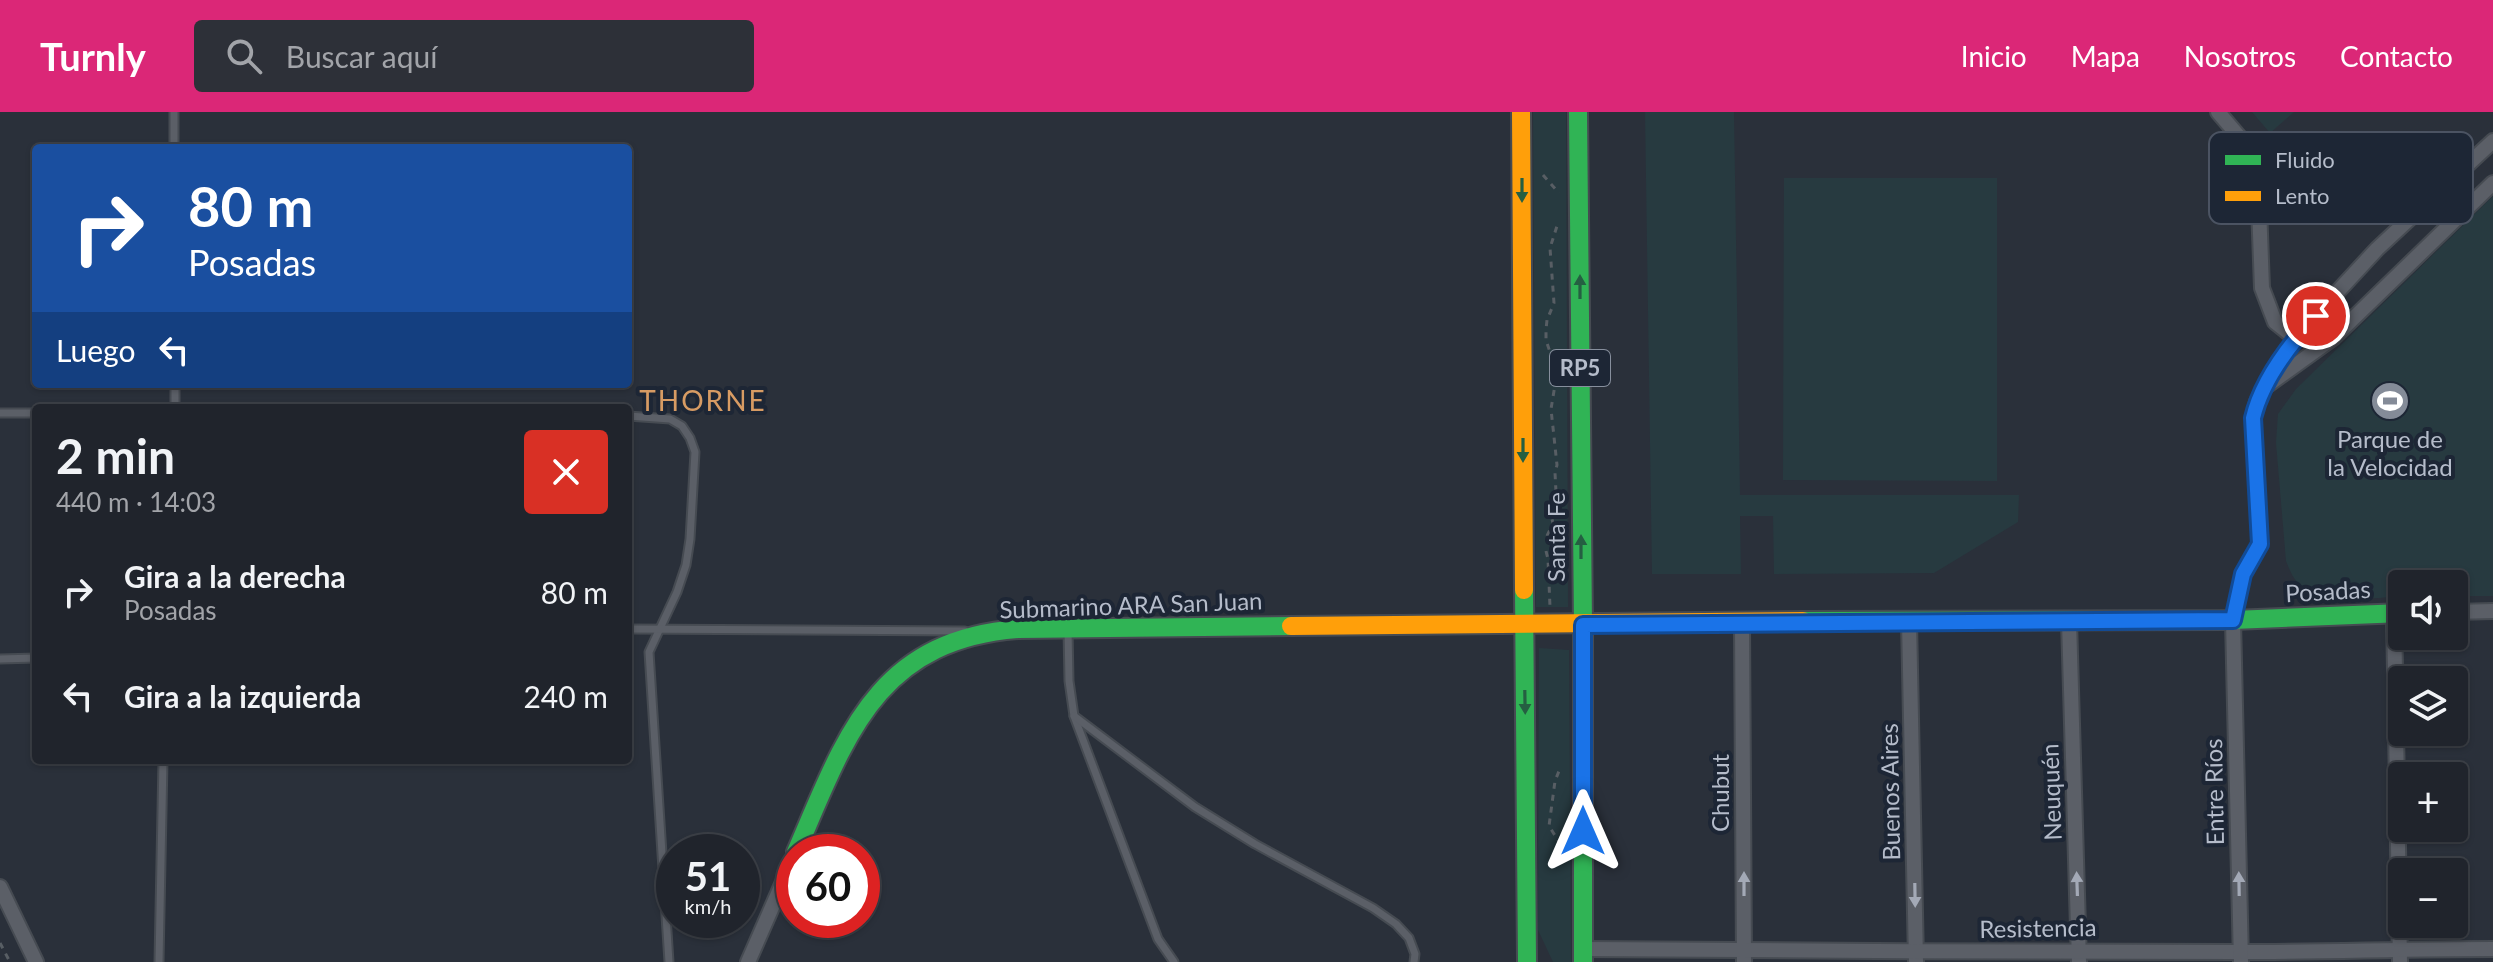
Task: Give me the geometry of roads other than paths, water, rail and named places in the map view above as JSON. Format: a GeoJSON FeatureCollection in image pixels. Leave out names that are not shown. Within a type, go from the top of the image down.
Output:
{"type":"FeatureCollection","features":[{"type":"Feature","properties":{"kind":"main road","name":"Santa Fe"},"geometry":{"type":"LineString","coordinates":[[1521,112],[1527,962]]}},
{"type":"Feature","properties":{"kind":"main road","name":"Santa Fe"},"geometry":{"type":"LineString","coordinates":[[1578,112],[1583,956]]}},
{"type":"Feature","properties":{"kind":"main road","name":"Posadas"},"geometry":{"type":"LineString","coordinates":[[1583,625],[2233,620],[2388,613]]}},
{"type":"Feature","properties":{"kind":"main road","name":"Submarino ARA San Juan"},"geometry":{"type":"LineString","coordinates":[[804,834],[863,708],[905,667],[931,651],[962,640],[1003,631],[1068,628],[1583,625]]}},
{"type":"Feature","properties":{"kind":"main road"},"geometry":{"type":"LineString","coordinates":[[1527,923],[1541,962]]}},
{"type":"Feature","properties":{"kind":"street"},"geometry":{"type":"LineString","coordinates":[[2218,112],[2235,132]]}},
{"type":"Feature","properties":{"kind":"street","name":"Entre Ríos"},"geometry":{"type":"LineString","coordinates":[[2473,160],[2493,141]]}},
{"type":"Feature","properties":{"kind":"street"},"geometry":{"type":"LineString","coordinates":[[2473,202],[2493,183]]}},
{"type":"Feature","properties":{"kind":"street"},"geometry":{"type":"LineString","coordinates":[[2260,224],[2262,288],[2275,322],[2295,338]]}},
{"type":"Feature","properties":{"kind":"street","name":"Entre Ríos"},"geometry":{"type":"LineString","coordinates":[[2241,957],[2233,620],[2243,574],[2260,544],[2253,418],[2257,402],[2295,338],[2404,224]]}},
{"type":"Feature","properties":{"kind":"street"},"geometry":{"type":"LineString","coordinates":[[2265,387],[2333,338],[2451,224]]}},
{"type":"Feature","properties":{"kind":"street"},"geometry":{"type":"LineString","coordinates":[[2468,612],[2493,611]]}},
{"type":"Feature","properties":{"kind":"street","name":"Buenos Aires"},"geometry":{"type":"LineString","coordinates":[[1909,621],[1916,957]]}},
{"type":"Feature","properties":{"kind":"street","name":"Neuquén"},"geometry":{"type":"LineString","coordinates":[[2069,621],[2078,956]]}},
{"type":"Feature","properties":{"kind":"street","name":"Chubut"},"geometry":{"type":"LineString","coordinates":[[1742,623],[1744,956]]}},
{"type":"Feature","properties":{"kind":"street"},"geometry":{"type":"LineString","coordinates":[[2398,650],[2400,955]]}},
{"type":"Feature","properties":{"kind":"street"},"geometry":{"type":"LineString","coordinates":[[0,887],[36,962]]}},
{"type":"Feature","properties":{"kind":"street","name":"Submarino ARA San Juan"},"geometry":{"type":"LineString","coordinates":[[748,962],[776,898]]}},
{"type":"Feature","properties":{"kind":"street","name":"Resistencia"},"geometry":{"type":"LineString","coordinates":[[1583,956],[2241,957],[2400,955],[2493,949]]}},
{"type":"Feature","properties":{"kind":"lane"},"geometry":{"type":"LineString","coordinates":[[174,112],[174,144]]}},
{"type":"Feature","properties":{"kind":"lane"},"geometry":{"type":"LineString","coordinates":[[0,413],[32,413]]}},
{"type":"Feature","properties":{"kind":"lane"},"geometry":{"type":"LineString","coordinates":[[632,416],[670,419],[682,426],[695,452],[686,565],[649,652],[669,962]]}},
{"type":"Feature","properties":{"kind":"lane"},"geometry":{"type":"LineString","coordinates":[[1068,628],[1069,681],[1074,716],[1158,939],[1174,962]]}},
{"type":"Feature","properties":{"kind":"lane"},"geometry":{"type":"LineString","coordinates":[[632,629],[1003,631]]}},
{"type":"Feature","properties":{"kind":"lane"},"geometry":{"type":"LineString","coordinates":[[0,659],[32,658]]}},
{"type":"Feature","properties":{"kind":"lane"},"geometry":{"type":"LineString","coordinates":[[1074,716],[1195,807],[1396,924],[1409,938],[1415,954],[1414,962]]}},
{"type":"Feature","properties":{"kind":"lane"},"geometry":{"type":"LineString","coordinates":[[159,962],[163,764]]}},
{"type":"Feature","properties":{"kind":"place","name":"Parque de la Velocidad"},"geometry":{"type":"Point","coordinates":[2390,401]}},
{"type":"Feature","properties":{"kind":"district","name":"THORNE"},"geometry":{"type":"Point","coordinates":[703,401]}}]}
